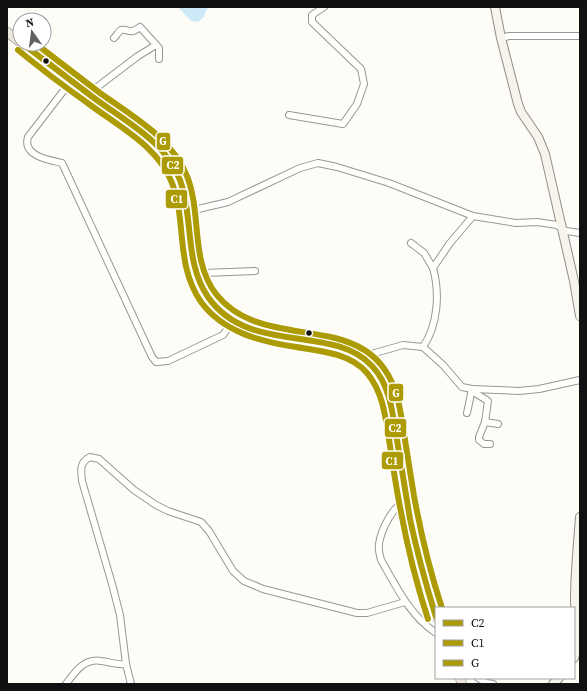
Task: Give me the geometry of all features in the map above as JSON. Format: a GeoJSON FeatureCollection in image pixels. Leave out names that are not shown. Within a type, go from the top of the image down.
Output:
{"type":"FeatureCollection","features":[{"type":"Feature","properties":{"kind":"main road"},"geometry":{"type":"LineString","coordinates":[[33,52],[145,136],[164,153],[173,166],[180,181],[187,210],[196,275],[202,288],[213,304],[234,321],[250,328],[279,336],[324,343],[344,348],[364,358],[377,373],[383,382],[392,406],[407,500],[421,567],[435,614]]}},
{"type":"Feature","properties":{"kind":"street"},"geometry":{"type":"LineString","coordinates":[[289,115],[343,124],[357,104],[364,84],[361,69],[312,22],[312,15],[324,7]]}},
{"type":"Feature","properties":{"kind":"street"},"geometry":{"type":"LineString","coordinates":[[495,7],[501,38],[521,112],[538,137],[545,154],[561,228],[579,300],[580,316]]}},
{"type":"Feature","properties":{"kind":"street"},"geometry":{"type":"LineString","coordinates":[[114,38],[122,30],[134,32],[140,28],[160,51],[159,59]]}},
{"type":"Feature","properties":{"kind":"street"},"geometry":{"type":"LineString","coordinates":[[501,38],[509,36],[580,36]]}},
{"type":"Feature","properties":{"kind":"street"},"geometry":{"type":"LineString","coordinates":[[88,94],[138,56],[156,45]]}},
{"type":"Feature","properties":{"kind":"street"},"geometry":{"type":"LineString","coordinates":[[71,81],[28,137],[28,147],[37,156],[62,163],[156,362],[168,361],[223,335],[234,321]]}},
{"type":"Feature","properties":{"kind":"street"},"geometry":{"type":"LineString","coordinates":[[187,210],[194,210],[228,202],[300,168],[318,163],[337,167],[389,183],[473,216],[516,224],[537,222],[552,224],[557,225],[566,231],[580,233]]}},
{"type":"Feature","properties":{"kind":"street"},"geometry":{"type":"LineString","coordinates":[[433,268],[450,243],[473,216]]}},
{"type":"Feature","properties":{"kind":"street"},"geometry":{"type":"LineString","coordinates":[[410,243],[424,253],[433,268],[437,292],[431,334],[424,347]]}},
{"type":"Feature","properties":{"kind":"street"},"geometry":{"type":"LineString","coordinates":[[196,275],[204,273],[255,271]]}},
{"type":"Feature","properties":{"kind":"street"},"geometry":{"type":"LineString","coordinates":[[364,358],[375,353],[404,346],[424,347],[443,365],[462,387],[472,390],[519,391],[539,389],[580,380]]}},
{"type":"Feature","properties":{"kind":"street"},"geometry":{"type":"LineString","coordinates":[[467,413],[472,390]]}},
{"type":"Feature","properties":{"kind":"street"},"geometry":{"type":"LineString","coordinates":[[472,390],[488,401],[485,422],[479,440],[484,444],[490,444]]}},
{"type":"Feature","properties":{"kind":"street"},"geometry":{"type":"LineString","coordinates":[[485,422],[498,424]]}},
{"type":"Feature","properties":{"kind":"street"},"geometry":{"type":"LineString","coordinates":[[131,684],[126,664],[120,615],[82,481],[81,465],[90,457],[99,459],[134,490],[156,505],[168,511],[200,522],[210,531],[233,571],[248,583],[271,591],[357,613],[367,613],[405,602]]}},
{"type":"Feature","properties":{"kind":"street"},"geometry":{"type":"LineString","coordinates":[[407,500],[401,503],[386,522],[378,545],[381,560],[405,602],[430,630],[435,633]]}},
{"type":"Feature","properties":{"kind":"street"},"geometry":{"type":"LineString","coordinates":[[575,655],[577,635],[575,600],[576,571],[580,517]]}},
{"type":"Feature","properties":{"kind":"street"},"geometry":{"type":"LineString","coordinates":[[66,684],[86,662],[93,660],[111,664],[126,664]]}},
{"type":"Feature","properties":{"kind":"street"},"geometry":{"type":"LineString","coordinates":[[480,679],[493,684]]}},
{"type":"Feature","properties":{"kind":"water"},"geometry":{"type":"Polygon","coordinates":[[[178,7],[209,7],[206,10],[204,17],[198,22],[191,21],[178,7]]]}},
{"type":"Feature","properties":{"kind":"transit line","name":"C1"},"geometry":{"type":"LineString","coordinates":[[20,52],[125,129],[148,148],[158,159],[166,170],[172,183],[179,213],[184,258],[193,288],[201,302],[210,312],[220,321],[244,334],[269,342],[325,352],[343,357],[360,366],[373,381],[381,398],[406,535],[416,578],[428,619]]}},
{"type":"Feature","properties":{"kind":"transit line","name":"C2"},"geometry":{"type":"LineString","coordinates":[[34,52],[144,134],[155,144],[174,167],[180,180],[184,195],[192,255],[200,284],[208,297],[225,315],[245,327],[290,338],[335,345],[355,353],[372,366],[379,374],[388,393],[391,404],[410,519],[435,614]]}},
{"type":"Feature","properties":{"kind":"transit line","name":"G"},"geometry":{"type":"LineString","coordinates":[[46,52],[100,93],[138,119],[172,150],[187,176],[194,206],[199,252],[208,281],[216,294],[228,306],[241,315],[256,322],[335,338],[350,343],[370,354],[381,364],[390,378],[399,404],[414,496],[430,567],[442,607]]}}]}
